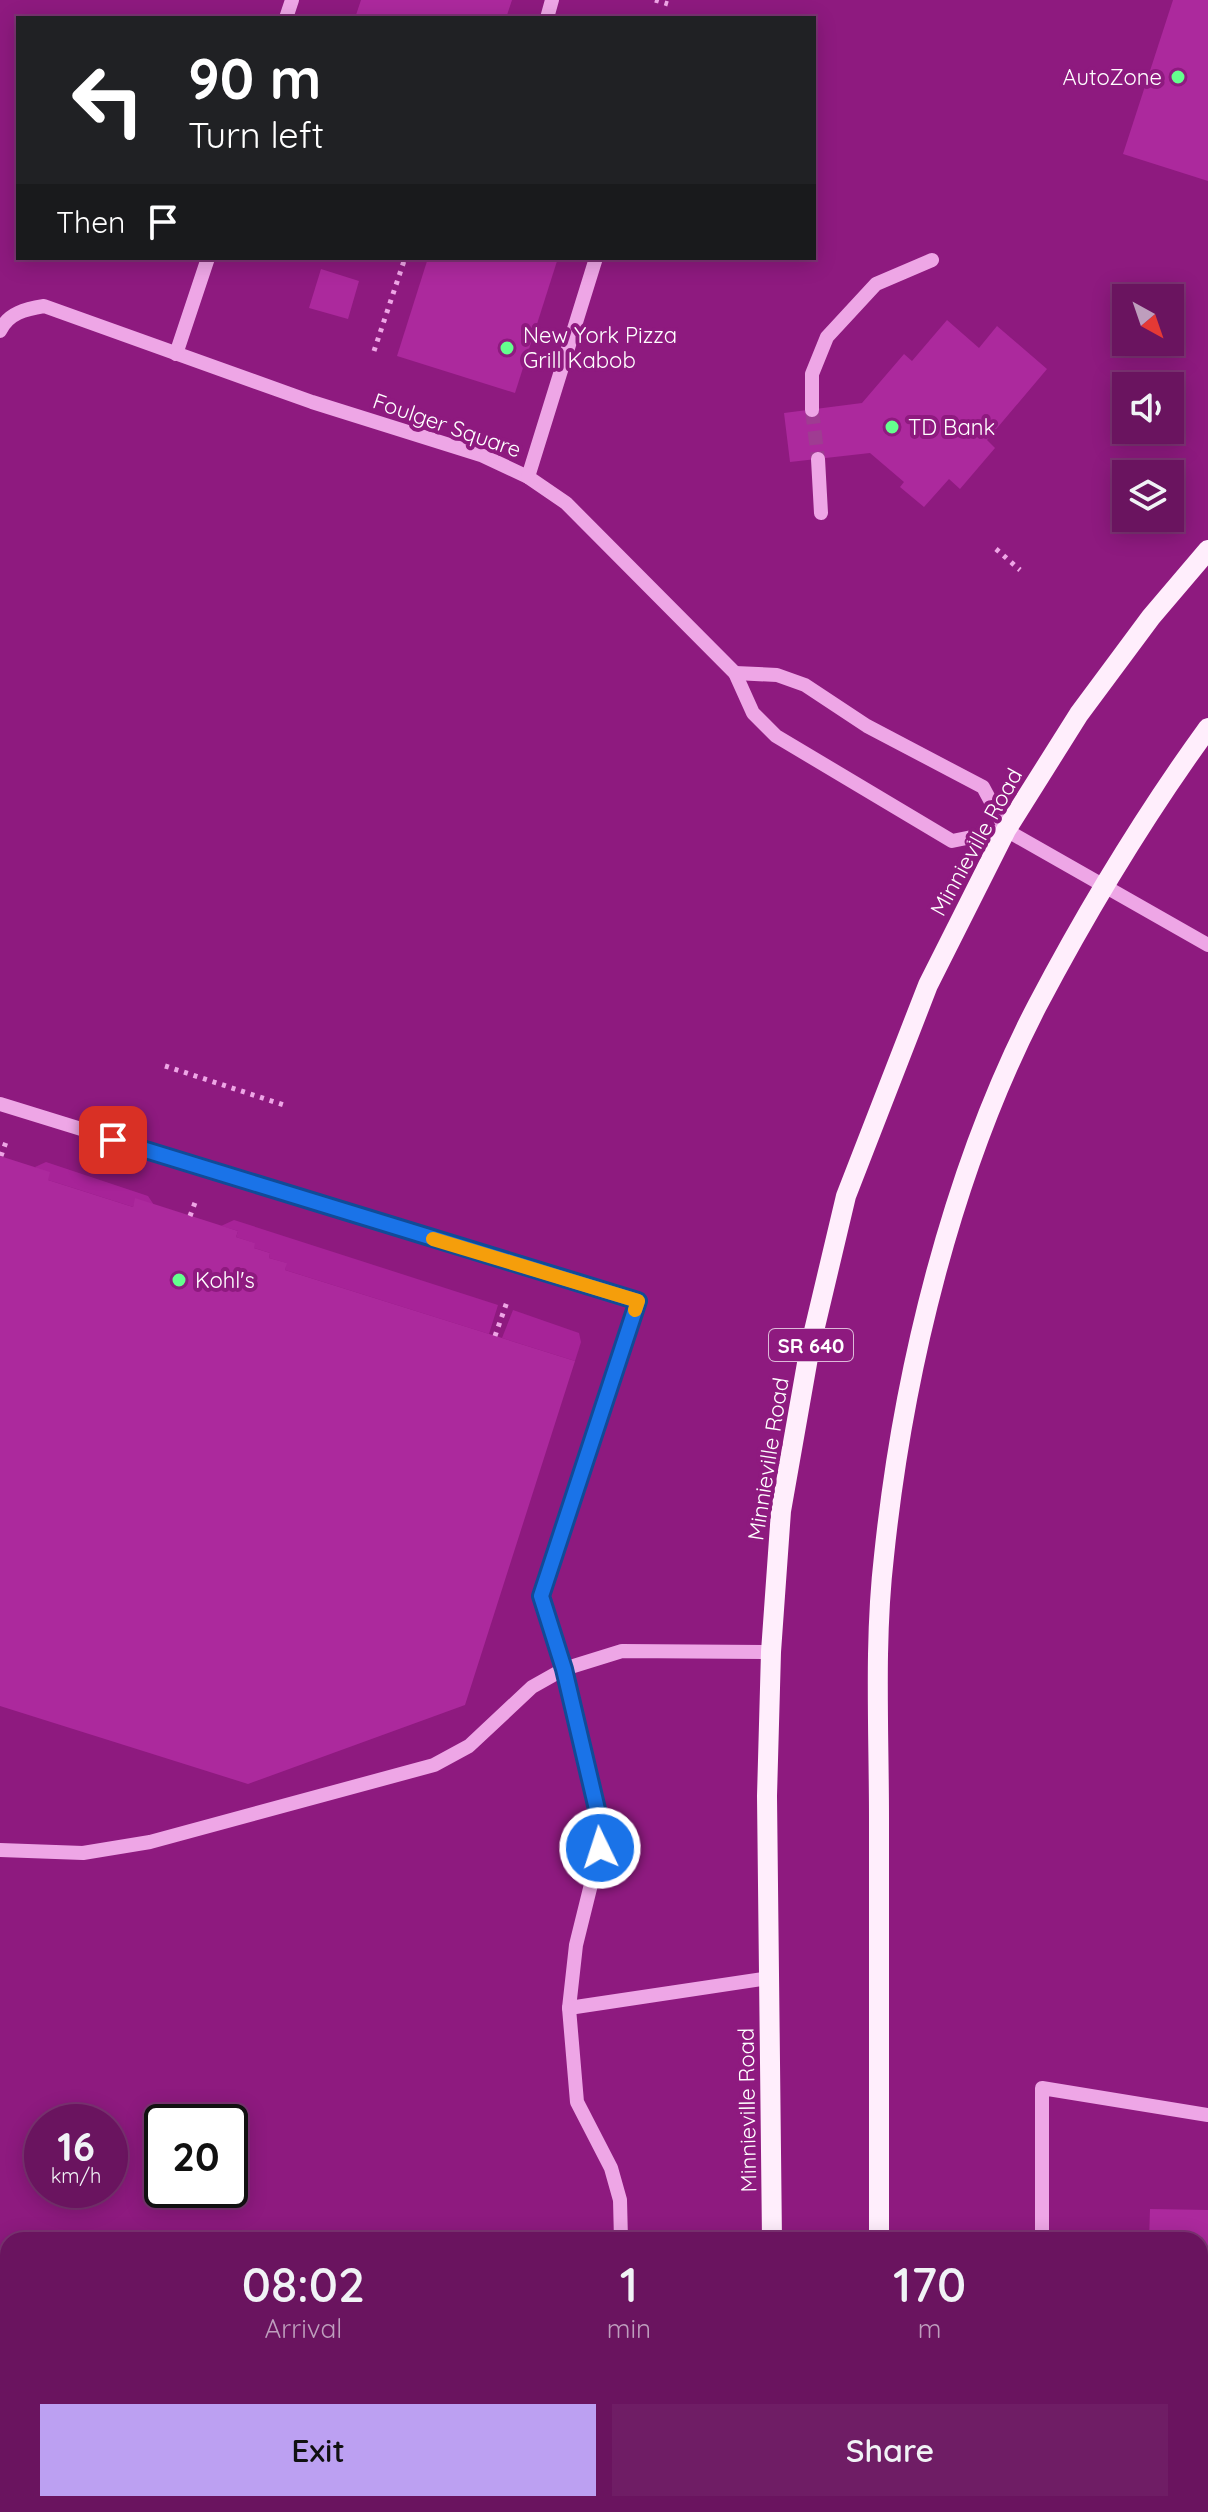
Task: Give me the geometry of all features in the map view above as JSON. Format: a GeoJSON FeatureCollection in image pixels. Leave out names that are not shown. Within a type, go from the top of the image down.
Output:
{"type":"FeatureCollection","features":[{"type":"Feature","properties":{"kind":"main road","name":"Minnieville Road"},"geometry":{"type":"LineString","coordinates":[[772,2232],[767,1796],[771,1652],[781,1511],[809,1352],[846,1196],[928,985],[1006,830],[1079,714],[1151,617],[1208,550]]}},
{"type":"Feature","properties":{"kind":"main road"},"geometry":{"type":"LineString","coordinates":[[879,2232],[879,1659],[883,1558],[899,1448],[945,1246],[986,1125],[1037,1007],[1176,772],[1208,728]]}},
{"type":"Feature","properties":{"kind":"street"},"geometry":{"type":"LineString","coordinates":[[176,354],[207,260]]}},
{"type":"Feature","properties":{"kind":"street"},"geometry":{"type":"LineString","coordinates":[[528,477],[595,260]]}},
{"type":"Feature","properties":{"kind":"street"},"geometry":{"type":"LineString","coordinates":[[812,410],[812,374],[827,337],[876,284],[932,260]]}},
{"type":"Feature","properties":{"kind":"street","name":"Foulger Square"},"geometry":{"type":"LineString","coordinates":[[0,331],[4,322],[22,310],[44,306],[312,402],[481,455],[528,477],[566,503],[735,673],[760,723],[836,774],[952,841],[1006,830]]}},
{"type":"Feature","properties":{"kind":"street"},"geometry":{"type":"LineString","coordinates":[[818,459],[821,513]]}},
{"type":"Feature","properties":{"kind":"street"},"geometry":{"type":"LineString","coordinates":[[735,673],[777,675],[805,685],[867,726],[983,787],[1006,830],[1105,890],[1208,945]]}},
{"type":"Feature","properties":{"kind":"street"},"geometry":{"type":"LineString","coordinates":[[0,1104],[638,1301],[541,1596],[564,1669],[600,1822],[600,1848],[576,1945],[569,2008],[577,2102],[611,2168],[620,2200],[621,2232]]}},
{"type":"Feature","properties":{"kind":"street"},"geometry":{"type":"LineString","coordinates":[[0,1850],[83,1853],[150,1842],[434,1765],[469,1746],[532,1687],[564,1669],[622,1651],[771,1652]]}},
{"type":"Feature","properties":{"kind":"street"},"geometry":{"type":"LineString","coordinates":[[569,2008],[769,1978]]}},
{"type":"Feature","properties":{"kind":"street"},"geometry":{"type":"LineString","coordinates":[[1042,2232],[1042,2088],[1208,2115]]}},
{"type":"Feature","properties":{"kind":"path"},"geometry":{"type":"LineString","coordinates":[[655,0],[668,4]]}},
{"type":"Feature","properties":{"kind":"path"},"geometry":{"type":"LineString","coordinates":[[374,351],[404,260]]}},
{"type":"Feature","properties":{"kind":"path"},"geometry":{"type":"LineString","coordinates":[[996,549],[1020,570]]}},
{"type":"Feature","properties":{"kind":"path"},"geometry":{"type":"LineString","coordinates":[[165,1066],[287,1106]]}},
{"type":"Feature","properties":{"kind":"path"},"geometry":{"type":"LineString","coordinates":[[1,1156],[7,1139]]}},
{"type":"Feature","properties":{"kind":"path"},"geometry":{"type":"LineString","coordinates":[[190,1216],[196,1200]]}},
{"type":"Feature","properties":{"kind":"path"},"geometry":{"type":"LineString","coordinates":[[495,1336],[508,1299]]}},
{"type":"Feature","properties":{"kind":"shaded area"},"geometry":{"type":"Polygon","coordinates":[[[46,1162],[148,1196],[154,1205],[136,1199],[133,1207],[48,1180],[35,1167],[46,1162]]]}},
{"type":"Feature","properties":{"kind":"shaded area"},"geometry":{"type":"Polygon","coordinates":[[[234,1220],[498,1305],[489,1334],[285,1270],[286,1263],[269,1258],[270,1253],[236,1237],[238,1231],[221,1226],[234,1220]]]}},
{"type":"Feature","properties":{"kind":"shaded area"},"geometry":{"type":"Polygon","coordinates":[[[513,1310],[579,1333],[581,1342],[575,1361],[502,1338],[513,1310]]]}},
{"type":"Feature","properties":{"kind":"building"},"geometry":{"type":"Polygon","coordinates":[[[361,0],[512,0],[507,16],[356,16],[361,0]]]}},
{"type":"Feature","properties":{"kind":"building","name":"AutoZone"},"geometry":{"type":"Polygon","coordinates":[[[1173,0],[1208,0],[1208,181],[1123,154],[1173,0]]]}},
{"type":"Feature","properties":{"kind":"building"},"geometry":{"type":"Polygon","coordinates":[[[427,260],[557,260],[515,393],[397,356],[427,260]]]}},
{"type":"Feature","properties":{"kind":"building"},"geometry":{"type":"Polygon","coordinates":[[[321,269],[359,281],[348,319],[309,308],[321,269]]]}},
{"type":"Feature","properties":{"kind":"building","name":"TD Bank"},"geometry":{"type":"Polygon","coordinates":[[[947,320],[979,348],[997,326],[1047,369],[987,440],[995,448],[960,489],[949,479],[924,507],[900,487],[904,482],[870,453],[790,462],[784,413],[862,403],[904,354],[912,361],[947,320]]]}},
{"type":"Feature","properties":{"kind":"building"},"geometry":{"type":"Polygon","coordinates":[[[0,1156],[50,1172],[48,1180],[133,1207],[135,1198],[238,1231],[236,1237],[255,1243],[254,1248],[270,1253],[269,1258],[287,1263],[285,1270],[575,1361],[465,1705],[248,1784],[0,1706],[0,1156]]]}},
{"type":"Feature","properties":{"kind":"building"},"geometry":{"type":"Polygon","coordinates":[[[1150,2209],[1208,2210],[1208,2232],[1149,2232],[1150,2209]]]}},
{"type":"Feature","properties":{"kind":"tunnel"},"geometry":{"type":"LineString","coordinates":[[812,410],[818,459]]}},
{"type":"Feature","properties":{"kind":"slow traffic"},"geometry":{"type":"LineString","coordinates":[[433,1239],[638,1301],[635,1310]]}},
{"type":"Feature","properties":{"kind":"place","name":"AutoZone"},"geometry":{"type":"Point","coordinates":[1178,77]}},
{"type":"Feature","properties":{"kind":"place","name":"New York Pizza Grill Kabob"},"geometry":{"type":"Point","coordinates":[507,348]}},
{"type":"Feature","properties":{"kind":"place","name":"TD Bank"},"geometry":{"type":"Point","coordinates":[892,427]}},
{"type":"Feature","properties":{"kind":"place","name":"Kohl's"},"geometry":{"type":"Point","coordinates":[179,1280]}},
{"type":"Feature","properties":{"kind":"route"},"geometry":{"type":"LineString","coordinates":[[113,1140],[638,1301],[541,1596],[564,1669],[600,1822],[600,1848]]}}]}
